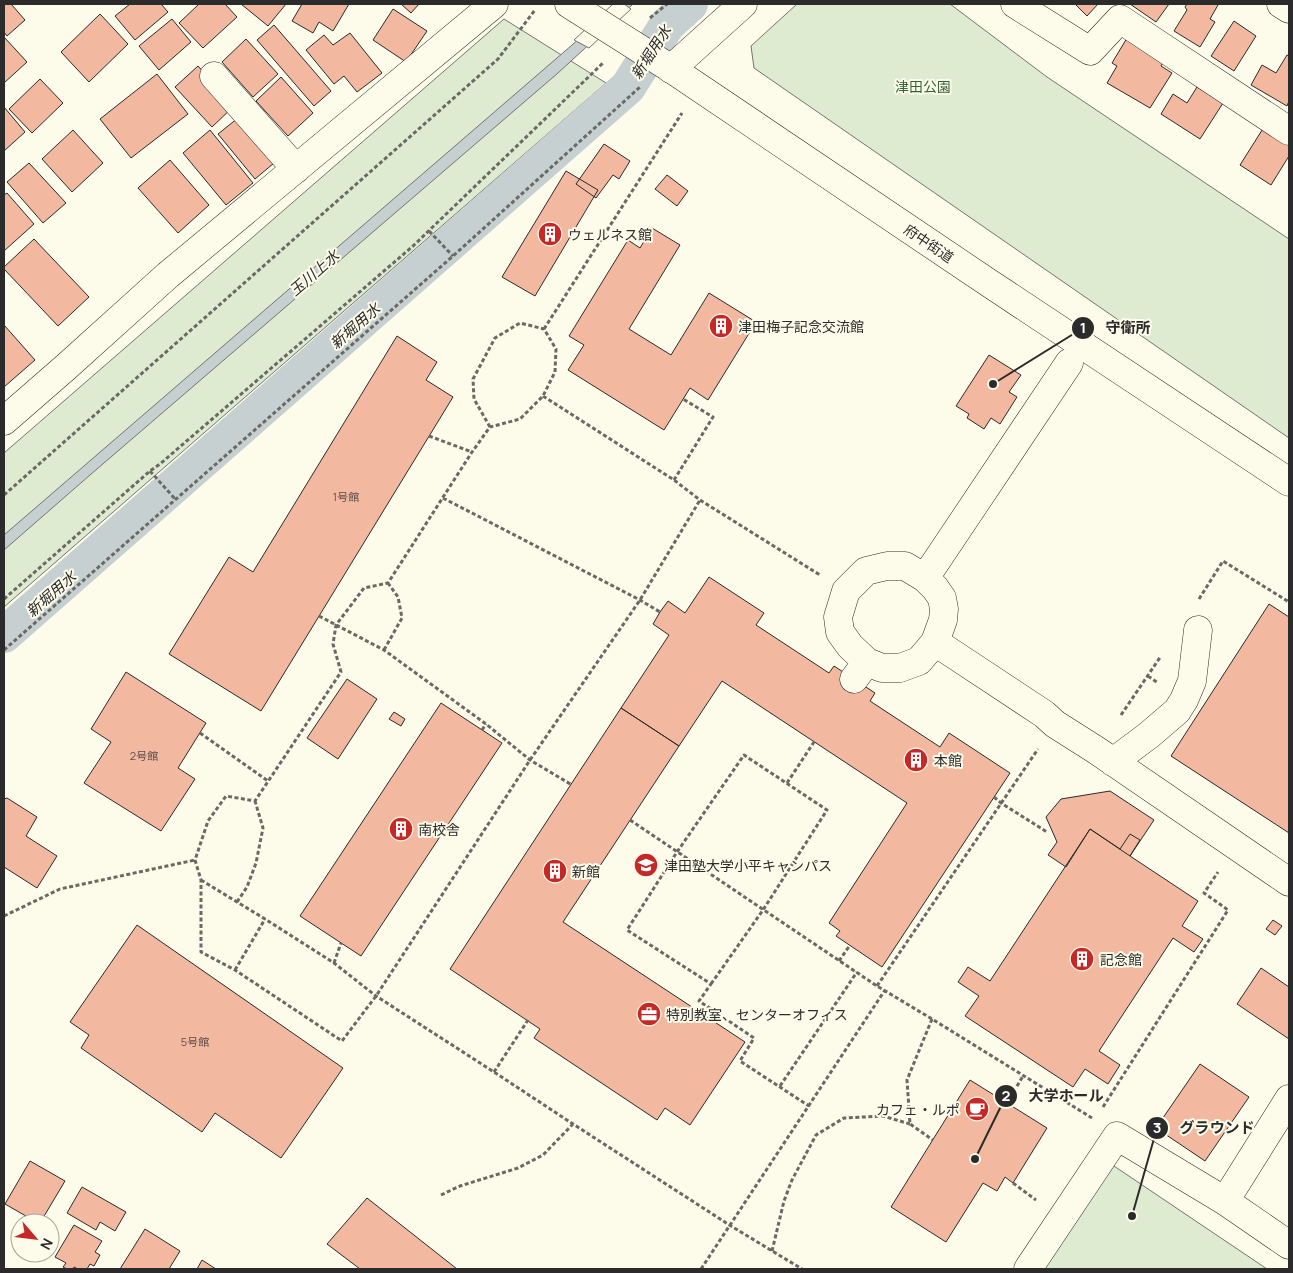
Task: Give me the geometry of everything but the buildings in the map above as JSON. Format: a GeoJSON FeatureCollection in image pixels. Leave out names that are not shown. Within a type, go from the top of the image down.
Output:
{"type":"FeatureCollection","features":[{"type":"Feature","properties":{"kind":"main road"},"geometry":{"type":"LineString","coordinates":[[4,421],[168,275],[494,4]]}},
{"type":"Feature","properties":{"kind":"main road"},"geometry":{"type":"LineString","coordinates":[[671,68],[743,4]]}},
{"type":"Feature","properties":{"kind":"main road"},"geometry":{"type":"LineString","coordinates":[[1015,4],[1090,51],[1120,19],[1289,131]]}},
{"type":"Feature","properties":{"kind":"main road"},"geometry":{"type":"LineString","coordinates":[[1281,4],[1289,9]]}},
{"type":"Feature","properties":{"kind":"main road","name":"府中街道"},"geometry":{"type":"LineString","coordinates":[[572,5],[634,35],[671,68],[986,281],[1289,482]]}},
{"type":"Feature","properties":{"kind":"main road"},"geometry":{"type":"LineString","coordinates":[[214,76],[296,168]]}},
{"type":"Feature","properties":{"kind":"main road"},"geometry":{"type":"LineString","coordinates":[[925,578],[1069,363]]}},
{"type":"Feature","properties":{"kind":"main road"},"geometry":{"type":"LineString","coordinates":[[887,566],[905,566],[925,578],[942,598],[943,620],[935,642],[919,661],[900,668],[861,671],[850,646],[840,632],[838,617],[846,591],[866,572],[887,566]]}},
{"type":"Feature","properties":{"kind":"main road"},"geometry":{"type":"LineString","coordinates":[[1113,762],[1177,711],[1192,681],[1198,630]]}},
{"type":"Feature","properties":{"kind":"main road"},"geometry":{"type":"LineString","coordinates":[[935,642],[1044,714],[1055,724],[1289,882]]}},
{"type":"Feature","properties":{"kind":"main road"},"geometry":{"type":"LineString","coordinates":[[1225,1201],[1289,1099]]}},
{"type":"Feature","properties":{"kind":"main road"},"geometry":{"type":"LineString","coordinates":[[1028,1269],[1117,1136],[1225,1201],[1289,1245]]}},
{"type":"Feature","properties":{"kind":"path"},"geometry":{"type":"LineString","coordinates":[[634,35],[667,4]]}},
{"type":"Feature","properties":{"kind":"path"},"geometry":{"type":"LineString","coordinates":[[4,495],[498,59],[535,10]]}},
{"type":"Feature","properties":{"kind":"path"},"geometry":{"type":"LineString","coordinates":[[4,599],[150,471],[413,246],[605,61]]}},
{"type":"Feature","properties":{"kind":"path"},"geometry":{"type":"LineString","coordinates":[[4,650],[453,256],[642,85]]}},
{"type":"Feature","properties":{"kind":"path"},"geometry":{"type":"LineString","coordinates":[[544,329],[682,113]]}},
{"type":"Feature","properties":{"kind":"path"},"geometry":{"type":"LineString","coordinates":[[429,231],[453,256]]}},
{"type":"Feature","properties":{"kind":"path"},"geometry":{"type":"LineString","coordinates":[[237,902],[247,887],[256,863],[263,828],[255,801],[341,672],[333,644],[336,625],[364,588],[388,583],[490,426],[520,419],[543,396],[556,372],[556,349],[544,329],[520,323],[495,338],[473,379],[474,399],[490,426]]}},
{"type":"Feature","properties":{"kind":"path"},"geometry":{"type":"LineString","coordinates":[[543,396],[674,480],[700,500],[846,591]]}},
{"type":"Feature","properties":{"kind":"path"},"geometry":{"type":"LineString","coordinates":[[674,480],[713,416],[683,399]]}},
{"type":"Feature","properties":{"kind":"path"},"geometry":{"type":"LineString","coordinates":[[429,436],[472,452]]}},
{"type":"Feature","properties":{"kind":"path"},"geometry":{"type":"LineString","coordinates":[[150,471],[176,500]]}},
{"type":"Feature","properties":{"kind":"path"},"geometry":{"type":"LineString","coordinates":[[443,498],[660,612]]}},
{"type":"Feature","properties":{"kind":"path"},"geometry":{"type":"LineString","coordinates":[[255,801],[226,796],[208,820],[195,860],[201,880],[201,952],[235,970],[342,1041],[376,996],[530,760],[640,600],[700,500]]}},
{"type":"Feature","properties":{"kind":"path"},"geometry":{"type":"LineString","coordinates":[[384,650],[402,618],[398,597],[388,583]]}},
{"type":"Feature","properties":{"kind":"path"},"geometry":{"type":"LineString","coordinates":[[319,616],[384,650],[486,724],[530,760],[572,785]]}},
{"type":"Feature","properties":{"kind":"path"},"geometry":{"type":"LineString","coordinates":[[482,730],[486,724]]}},
{"type":"Feature","properties":{"kind":"path"},"geometry":{"type":"LineString","coordinates":[[877,986],[1055,724]]}},
{"type":"Feature","properties":{"kind":"path"},"geometry":{"type":"LineString","coordinates":[[200,733],[268,781]]}},
{"type":"Feature","properties":{"kind":"path"},"geometry":{"type":"LineString","coordinates":[[787,784],[814,742]]}},
{"type":"Feature","properties":{"kind":"path"},"geometry":{"type":"LineString","coordinates":[[711,984],[627,930],[677,852],[744,755],[826,810],[763,910],[711,984],[699,1001],[754,1038],[740,1061],[809,1106]]}},
{"type":"Feature","properties":{"kind":"path"},"geometry":{"type":"LineString","coordinates":[[994,797],[1047,832]]}},
{"type":"Feature","properties":{"kind":"path"},"geometry":{"type":"LineString","coordinates":[[630,820],[877,986],[1095,1120],[1117,1136]]}},
{"type":"Feature","properties":{"kind":"path"},"geometry":{"type":"LineString","coordinates":[[1095,1120],[1228,910],[1204,892],[1236,846]]}},
{"type":"Feature","properties":{"kind":"path"},"geometry":{"type":"LineString","coordinates":[[4,916],[60,889],[195,860]]}},
{"type":"Feature","properties":{"kind":"path"},"geometry":{"type":"LineString","coordinates":[[201,880],[334,963],[376,996],[573,1124],[772,1252],[802,1269]]}},
{"type":"Feature","properties":{"kind":"path"},"geometry":{"type":"LineString","coordinates":[[235,970],[265,919]]}},
{"type":"Feature","properties":{"kind":"path"},"geometry":{"type":"LineString","coordinates":[[334,963],[341,943]]}},
{"type":"Feature","properties":{"kind":"path"},"geometry":{"type":"LineString","coordinates":[[839,961],[850,945]]}},
{"type":"Feature","properties":{"kind":"path"},"geometry":{"type":"LineString","coordinates":[[780,1086],[857,972]]}},
{"type":"Feature","properties":{"kind":"path"},"geometry":{"type":"LineString","coordinates":[[701,1269],[885,990]]}},
{"type":"Feature","properties":{"kind":"path"},"geometry":{"type":"LineString","coordinates":[[910,1124],[907,1080],[932,1019]]}},
{"type":"Feature","properties":{"kind":"path"},"geometry":{"type":"LineString","coordinates":[[494,1072],[528,1020]]}},
{"type":"Feature","properties":{"kind":"path"},"geometry":{"type":"LineString","coordinates":[[1007,1103],[1024,1076]]}},
{"type":"Feature","properties":{"kind":"path"},"geometry":{"type":"LineString","coordinates":[[772,1252],[784,1201],[792,1180],[816,1135],[844,1118],[883,1116],[910,1124],[933,1140]]}},
{"type":"Feature","properties":{"kind":"path"},"geometry":{"type":"LineString","coordinates":[[441,1195],[460,1186],[518,1168],[543,1155],[573,1124]]}},
{"type":"Feature","properties":{"kind":"green space","name":"津田公園"},"geometry":{"type":"Polygon","coordinates":[[[797,4],[950,4],[1047,77],[1289,239],[1289,438],[754,68],[751,46],[797,4]]]}},
{"type":"Feature","properties":{"kind":"green space"},"geometry":{"type":"Polygon","coordinates":[[[504,19],[606,83],[4,607],[4,453],[504,19]]]}},
{"type":"Feature","properties":{"kind":"green space"},"geometry":{"type":"Polygon","coordinates":[[[1111,1164],[1267,1269],[1041,1269],[1111,1164]]]}},
{"type":"Feature","properties":{"kind":"water","name":"玉川上水"},"geometry":{"type":"Polygon","coordinates":[[[616,4],[633,4],[558,73],[4,550],[4,535],[579,39],[616,4]]]}},
{"type":"Feature","properties":{"kind":"pier"},"geometry":{"type":"Polygon","coordinates":[[[613,4],[624,4],[631,9],[589,48],[574,40],[613,4]]]}},
{"type":"Feature","properties":{"kind":"waterway","name":"新堀用水"},"geometry":{"type":"LineString","coordinates":[[4,635],[628,87],[667,25],[690,4]]}},
{"type":"Feature","properties":{"kind":"place","name":"ウェルネス館"},"geometry":{"type":"Point","coordinates":[550,234]}},
{"type":"Feature","properties":{"kind":"place","name":"津田梅子記念交流館"},"geometry":{"type":"Point","coordinates":[721,326]}},
{"type":"Feature","properties":{"kind":"place","name":"守衛所"},"geometry":{"type":"Point","coordinates":[993,384]}},
{"type":"Feature","properties":{"kind":"place","name":"本館"},"geometry":{"type":"Point","coordinates":[916,760]}},
{"type":"Feature","properties":{"kind":"place","name":"南校舎"},"geometry":{"type":"Point","coordinates":[401,829]}},
{"type":"Feature","properties":{"kind":"place","name":"津田塾大学小平キャンパス"},"geometry":{"type":"Point","coordinates":[646,865]}},
{"type":"Feature","properties":{"kind":"place","name":"新館"},"geometry":{"type":"Point","coordinates":[555,871]}},
{"type":"Feature","properties":{"kind":"place","name":"記念館"},"geometry":{"type":"Point","coordinates":[1082,959]}},
{"type":"Feature","properties":{"kind":"place","name":"特別教室、センターオフィス"},"geometry":{"type":"Point","coordinates":[649,1014]}},
{"type":"Feature","properties":{"kind":"place","name":"カフェ・ルポ"},"geometry":{"type":"Point","coordinates":[977,1109]}},
{"type":"Feature","properties":{"kind":"place","name":"大学ホール"},"geometry":{"type":"Point","coordinates":[975,1159]}},
{"type":"Feature","properties":{"kind":"place","name":"グラウンド"},"geometry":{"type":"Point","coordinates":[1132,1216]}}]}
